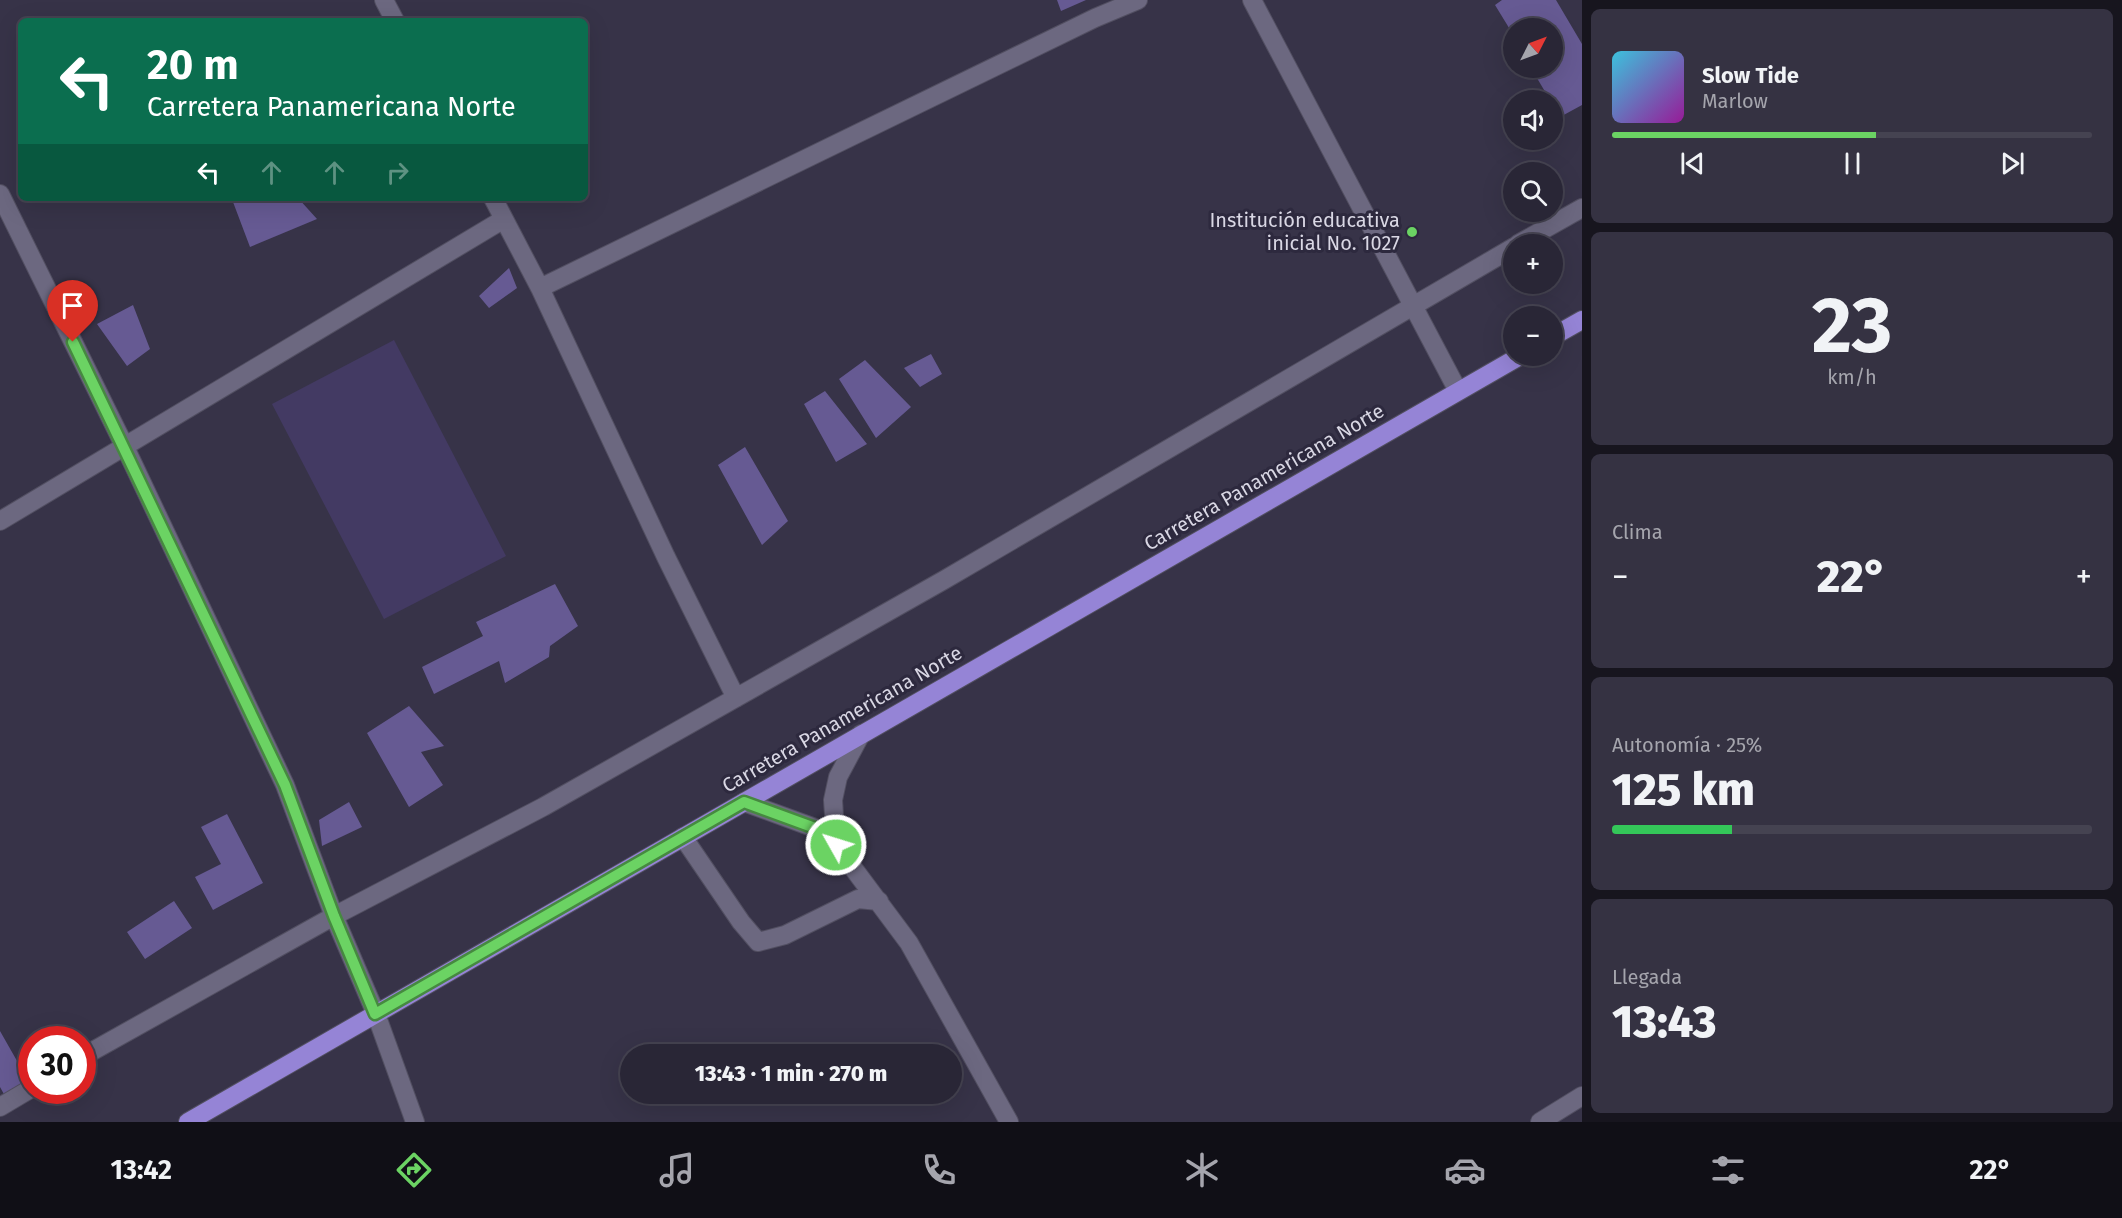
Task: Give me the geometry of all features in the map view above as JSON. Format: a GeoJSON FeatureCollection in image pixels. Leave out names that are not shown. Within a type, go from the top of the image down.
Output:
{"type":"FeatureCollection","features":[{"type":"Feature","properties":{"kind":"highway"},"geometry":{"type":"LineString","coordinates":[[1563,331],[1582,320]]}},
{"type":"Feature","properties":{"kind":"highway","name":"Carretera Panamericana Norte"},"geometry":{"type":"LineString","coordinates":[[188,1122],[1503,366]]}},
{"type":"Feature","properties":{"kind":"street"},"geometry":{"type":"LineString","coordinates":[[384,0],[394,18]]}},
{"type":"Feature","properties":{"kind":"street"},"geometry":{"type":"LineString","coordinates":[[540,288],[1138,0]]}},
{"type":"Feature","properties":{"kind":"street"},"geometry":{"type":"LineString","coordinates":[[1252,0],[1458,391]]}},
{"type":"Feature","properties":{"kind":"street"},"geometry":{"type":"LineString","coordinates":[[0,194],[285,785],[415,1122]]}},
{"type":"Feature","properties":{"kind":"street"},"geometry":{"type":"LineString","coordinates":[[495,201],[540,288],[666,557],[736,698]]}},
{"type":"Feature","properties":{"kind":"street"},"geometry":{"type":"LineString","coordinates":[[1536,234],[1582,208]]}},
{"type":"Feature","properties":{"kind":"street"},"geometry":{"type":"LineString","coordinates":[[0,521],[504,219]]}},
{"type":"Feature","properties":{"kind":"street"},"geometry":{"type":"LineString","coordinates":[[96,1049],[334,916],[543,807],[736,698],[944,580],[1503,253]]}},
{"type":"Feature","properties":{"kind":"street"},"geometry":{"type":"LineString","coordinates":[[836,845],[833,800],[838,777],[861,734]]}},
{"type":"Feature","properties":{"kind":"street"},"geometry":{"type":"LineString","coordinates":[[744,802],[815,828],[836,845],[909,943],[1009,1122]]}},
{"type":"Feature","properties":{"kind":"street"},"geometry":{"type":"LineString","coordinates":[[683,837],[741,922],[758,942],[785,935],[858,898],[879,901]]}},
{"type":"Feature","properties":{"kind":"street"},"geometry":{"type":"LineString","coordinates":[[0,1107],[18,1096]]}},
{"type":"Feature","properties":{"kind":"street"},"geometry":{"type":"LineString","coordinates":[[1540,1122],[1567,1115],[1582,1096]]}},
{"type":"Feature","properties":{"kind":"shaded area"},"geometry":{"type":"Polygon","coordinates":[[[394,340],[506,556],[384,619],[272,404],[394,340]]]}},
{"type":"Feature","properties":{"kind":"building"},"geometry":{"type":"Polygon","coordinates":[[[1057,0],[1086,0],[1061,11],[1057,0]]]}},
{"type":"Feature","properties":{"kind":"building"},"geometry":{"type":"Polygon","coordinates":[[[1502,0],[1556,0],[1582,44],[1582,105],[1563,115],[1563,90],[1544,90],[1537,78],[1563,78],[1563,18],[1503,18],[1495,5],[1502,0]]]}},
{"type":"Feature","properties":{"kind":"building"},"geometry":{"type":"Polygon","coordinates":[[[301,201],[317,219],[250,247],[233,202],[301,201]]]}},
{"type":"Feature","properties":{"kind":"building"},"geometry":{"type":"Polygon","coordinates":[[[509,268],[517,288],[489,308],[479,296],[509,268]]]}},
{"type":"Feature","properties":{"kind":"building"},"geometry":{"type":"Polygon","coordinates":[[[133,305],[150,349],[127,366],[97,324],[133,305]]]}},
{"type":"Feature","properties":{"kind":"building"},"geometry":{"type":"Polygon","coordinates":[[[931,354],[942,374],[920,387],[904,368],[931,354]]]}},
{"type":"Feature","properties":{"kind":"building"},"geometry":{"type":"Polygon","coordinates":[[[865,360],[911,407],[876,438],[839,379],[865,360]]]}},
{"type":"Feature","properties":{"kind":"building"},"geometry":{"type":"Polygon","coordinates":[[[825,391],[867,444],[836,462],[804,404],[825,391]]]}},
{"type":"Feature","properties":{"kind":"building"},"geometry":{"type":"Polygon","coordinates":[[[745,447],[788,521],[762,545],[718,465],[745,447]]]}},
{"type":"Feature","properties":{"kind":"building"},"geometry":{"type":"Polygon","coordinates":[[[555,584],[578,626],[550,646],[549,657],[505,683],[499,661],[434,694],[422,667],[483,636],[476,622],[555,584]]]}},
{"type":"Feature","properties":{"kind":"building"},"geometry":{"type":"Polygon","coordinates":[[[409,706],[444,746],[421,752],[443,785],[409,807],[367,733],[409,706]]]}},
{"type":"Feature","properties":{"kind":"building"},"geometry":{"type":"Polygon","coordinates":[[[349,802],[362,827],[322,846],[319,820],[349,802]]]}},
{"type":"Feature","properties":{"kind":"building"},"geometry":{"type":"Polygon","coordinates":[[[227,814],[263,883],[213,910],[195,877],[221,864],[201,827],[227,814]]]}},
{"type":"Feature","properties":{"kind":"building"},"geometry":{"type":"Polygon","coordinates":[[[174,901],[192,928],[145,959],[127,932],[174,901]]]}},
{"type":"Feature","properties":{"kind":"building"},"geometry":{"type":"Polygon","coordinates":[[[0,1031],[18,1063],[18,1088],[5,1096],[0,1087],[0,1031]]]}},
{"type":"Feature","properties":{"kind":"place","name":"Institución educativa inicial No. 1027"},"geometry":{"type":"Point","coordinates":[1412,232]}},
{"type":"Feature","properties":{"kind":"route"},"geometry":{"type":"LineString","coordinates":[[73,342],[285,785],[334,916],[375,1014],[744,802],[815,828],[836,845]]}}]}
